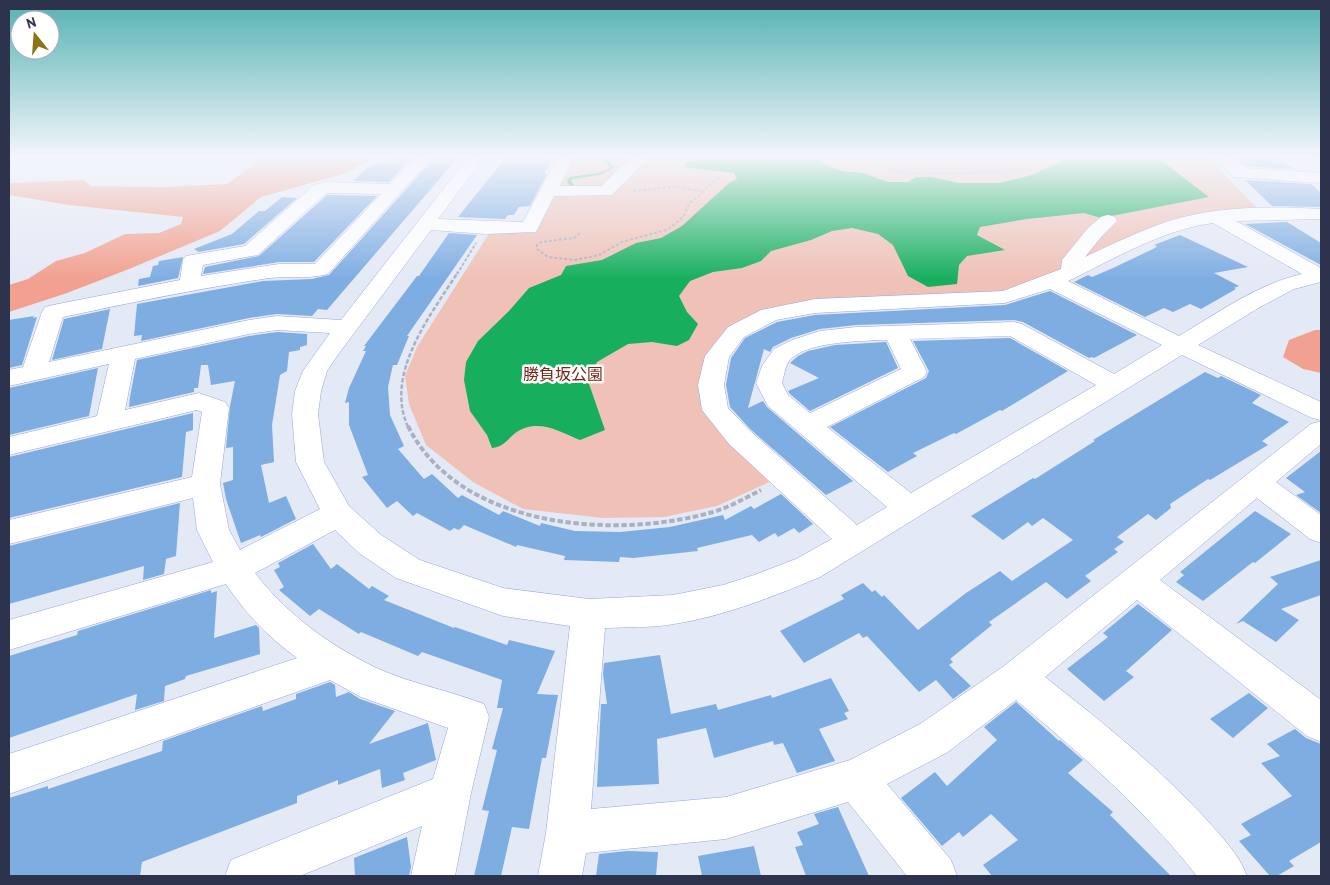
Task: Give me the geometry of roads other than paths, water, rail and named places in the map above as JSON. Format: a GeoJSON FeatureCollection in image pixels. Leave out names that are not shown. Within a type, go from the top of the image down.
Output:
{"type":"FeatureCollection","features":[{"type":"Feature","properties":{"kind":"street"},"geometry":{"type":"LineString","coordinates":[[190,284],[193,260],[251,251],[312,196]]}},
{"type":"Feature","properties":{"kind":"street"},"geometry":{"type":"LineString","coordinates":[[34,372],[53,312],[190,284],[279,270],[322,270],[388,196]]}},
{"type":"Feature","properties":{"kind":"street"},"geometry":{"type":"LineString","coordinates":[[446,196],[345,327],[315,371],[308,392],[305,414],[310,462],[338,514],[370,544],[408,568],[503,602],[589,614],[672,610],[722,599],[761,587],[808,568],[856,541],[1252,302],[1287,284],[1321,276]]}},
{"type":"Feature","properties":{"kind":"street"},"geometry":{"type":"LineString","coordinates":[[425,224],[486,228],[528,228],[546,196]]}},
{"type":"Feature","properties":{"kind":"street"},"geometry":{"type":"LineString","coordinates":[[856,541],[739,437],[715,410],[711,385],[717,356],[736,332],[769,315],[815,306],[1005,297],[1061,276],[1158,232],[1179,225],[1262,207],[1321,214]]}},
{"type":"Feature","properties":{"kind":"street"},"geometry":{"type":"LineString","coordinates":[[1217,218],[1321,276]]}},
{"type":"Feature","properties":{"kind":"street"},"geometry":{"type":"LineString","coordinates":[[1061,276],[1095,232],[1108,221]]}},
{"type":"Feature","properties":{"kind":"street"},"geometry":{"type":"LineString","coordinates":[[1061,276],[1180,345],[1321,412]]}},
{"type":"Feature","properties":{"kind":"street"},"geometry":{"type":"LineString","coordinates":[[9,378],[277,323],[345,327]]}},
{"type":"Feature","properties":{"kind":"street"},"geometry":{"type":"LineString","coordinates":[[909,508],[777,400],[768,382],[774,366],[782,354],[820,338],[856,334],[1014,330],[1114,385]]}},
{"type":"Feature","properties":{"kind":"street"},"geometry":{"type":"LineString","coordinates":[[809,426],[915,372],[895,333]]}},
{"type":"Feature","properties":{"kind":"street"},"geometry":{"type":"LineString","coordinates":[[109,423],[124,353]]}},
{"type":"Feature","properties":{"kind":"street"},"geometry":{"type":"LineString","coordinates":[[9,446],[199,401],[216,408],[205,484],[213,530],[232,569],[254,598],[292,635],[332,663],[374,685],[470,717],[450,793],[433,876]]}},
{"type":"Feature","properties":{"kind":"street"},"geometry":{"type":"LineString","coordinates":[[568,833],[726,818],[856,779],[934,738],[1017,678],[1321,430]]}},
{"type":"Feature","properties":{"kind":"street"},"geometry":{"type":"LineString","coordinates":[[1257,483],[1321,531]]}},
{"type":"Feature","properties":{"kind":"street"},"geometry":{"type":"LineString","coordinates":[[9,532],[205,484]]}},
{"type":"Feature","properties":{"kind":"street"},"geometry":{"type":"LineString","coordinates":[[9,635],[232,569],[338,514]]}},
{"type":"Feature","properties":{"kind":"street"},"geometry":{"type":"LineString","coordinates":[[1136,580],[1321,723]]}},
{"type":"Feature","properties":{"kind":"street"},"geometry":{"type":"LineString","coordinates":[[560,876],[568,833],[589,614]]}},
{"type":"Feature","properties":{"kind":"street"},"geometry":{"type":"LineString","coordinates":[[9,774],[332,663]]}},
{"type":"Feature","properties":{"kind":"street"},"geometry":{"type":"LineString","coordinates":[[1017,678],[1090,736],[1157,797],[1225,876]]}},
{"type":"Feature","properties":{"kind":"street"},"geometry":{"type":"LineString","coordinates":[[856,779],[935,876]]}},
{"type":"Feature","properties":{"kind":"street"},"geometry":{"type":"LineString","coordinates":[[247,876],[450,793]]}},
{"type":"Feature","properties":{"kind":"park label","name":"勝負坂公園"},"geometry":{"type":"Point","coordinates":[563,374]}}]}
